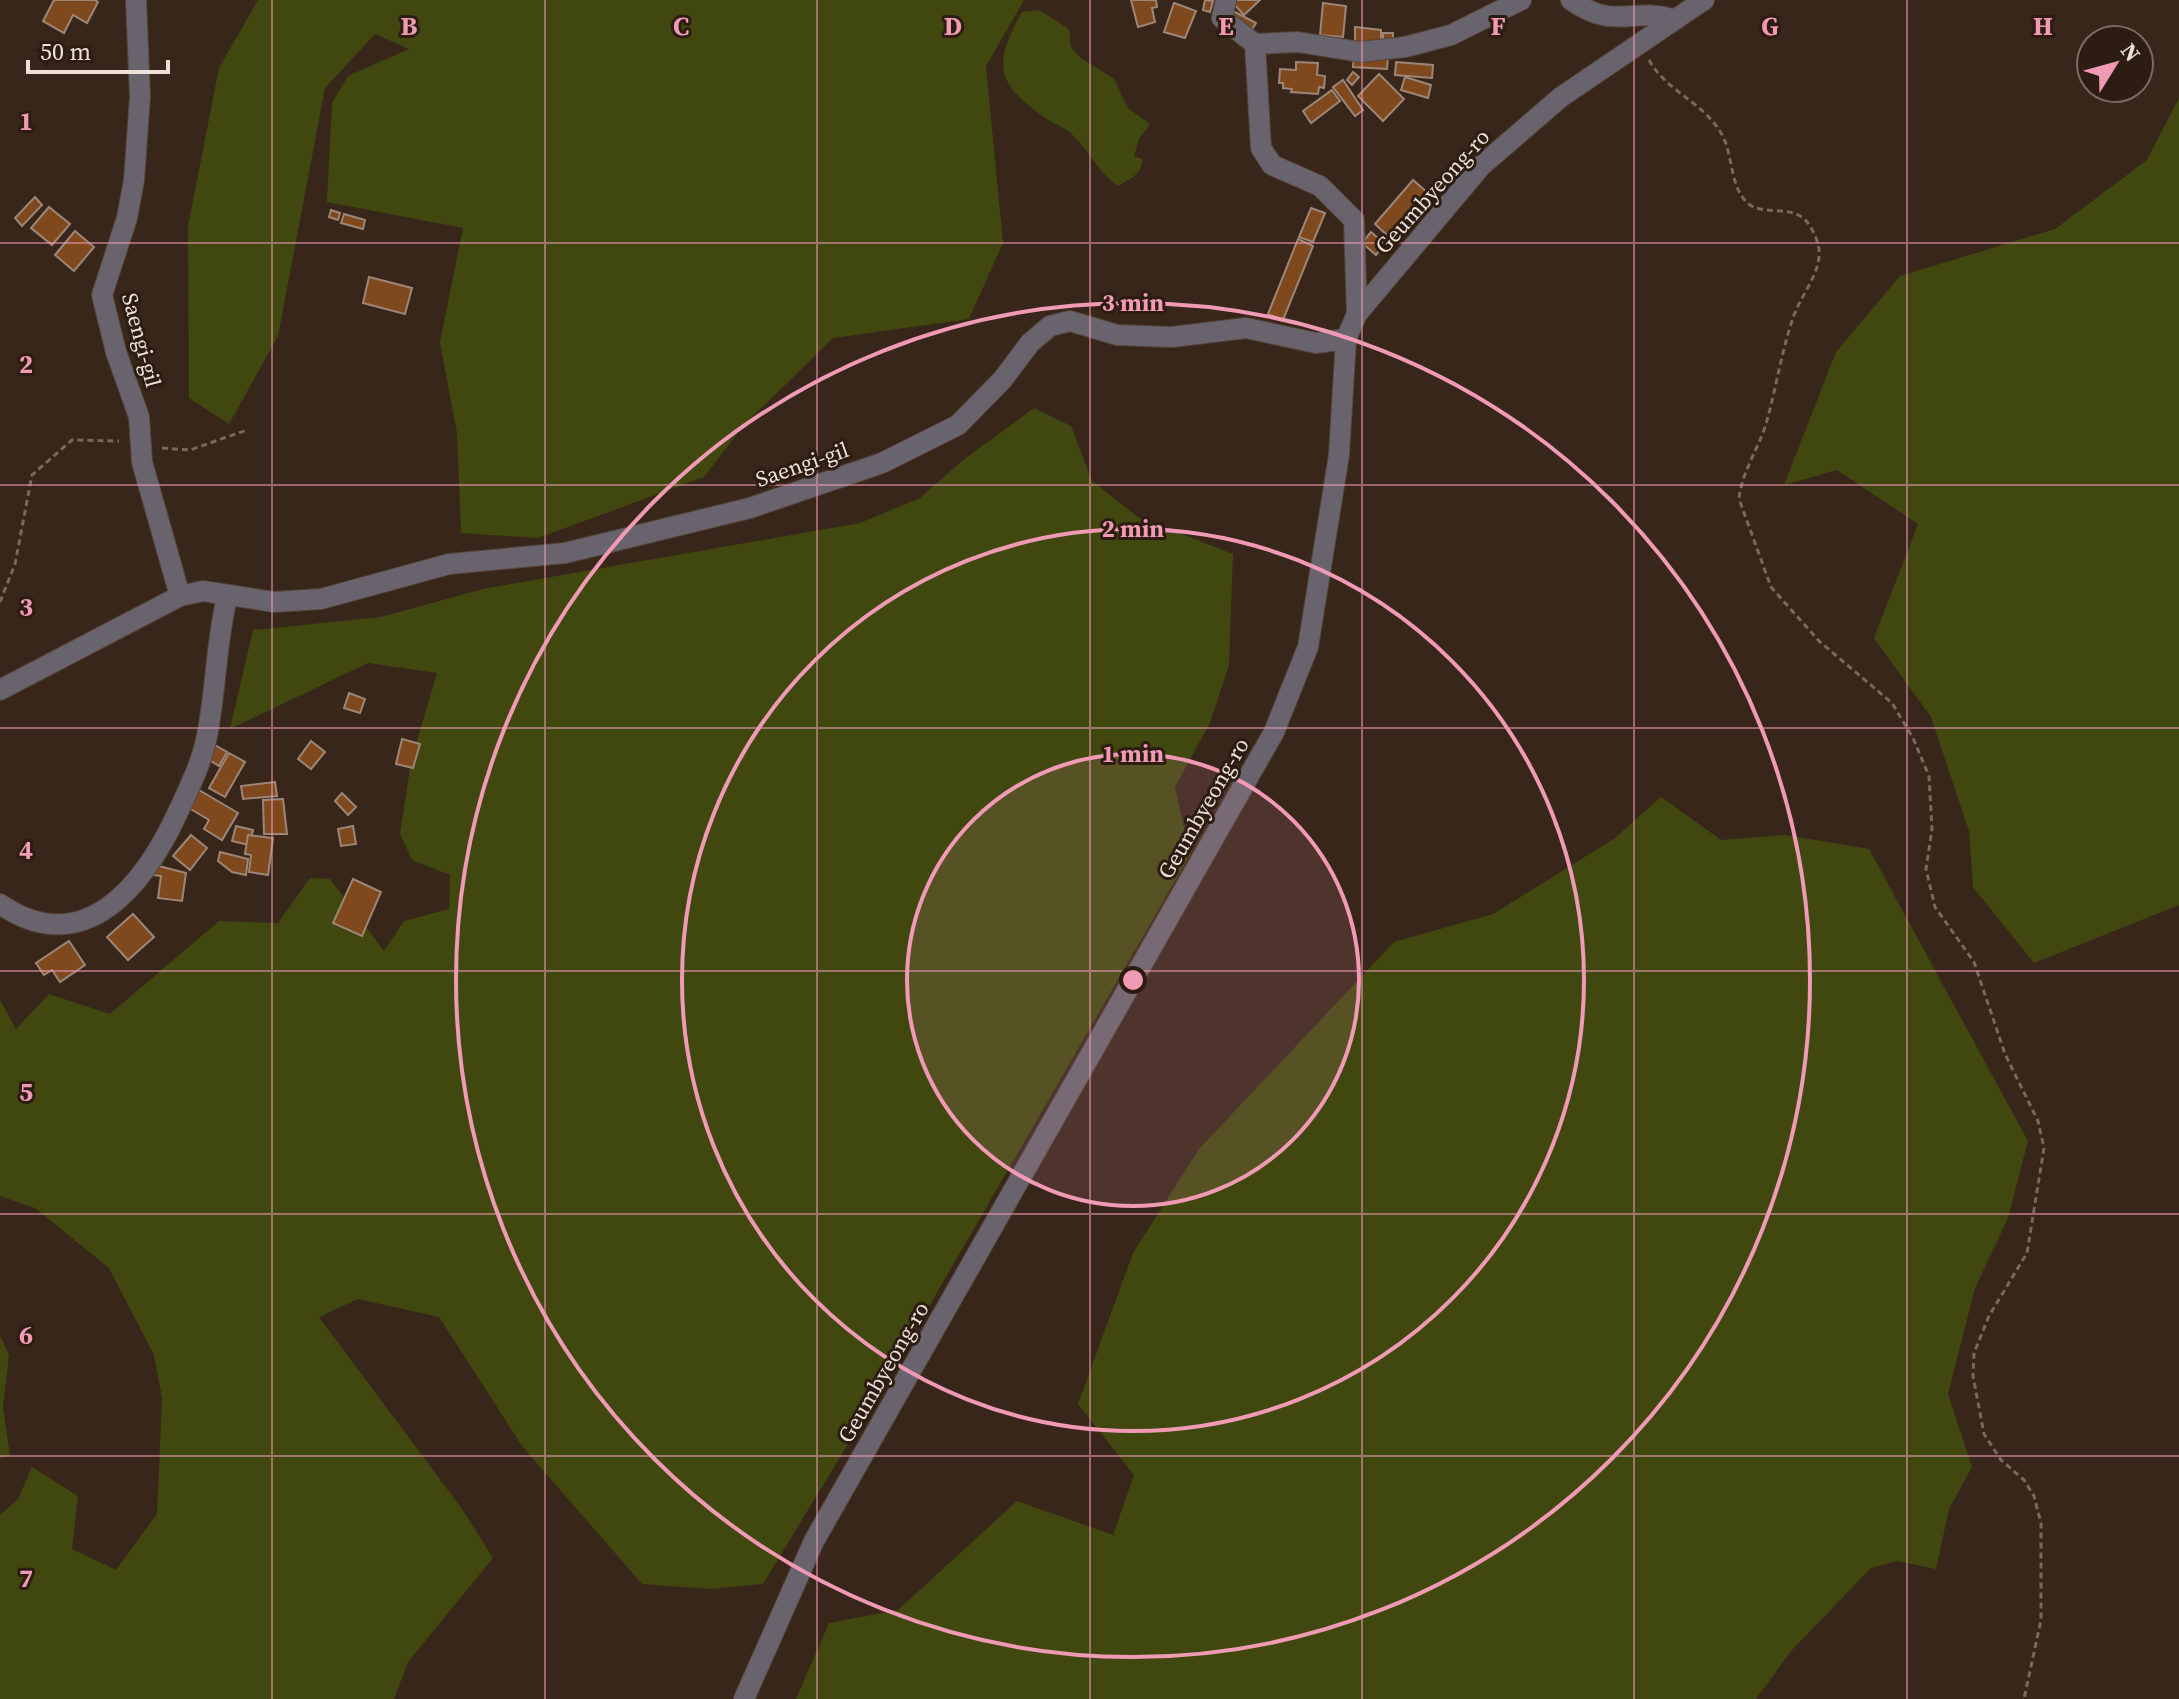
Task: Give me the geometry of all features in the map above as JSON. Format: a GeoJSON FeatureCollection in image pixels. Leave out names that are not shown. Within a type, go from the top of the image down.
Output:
{"type":"FeatureCollection","features":[{"type":"Feature","properties":{"kind":"street","name":"Saengi-gil"},"geometry":{"type":"LineString","coordinates":[[136,0],[140,97],[134,180],[127,218],[102,295],[116,352],[139,417],[142,462],[180,596]]}},
{"type":"Feature","properties":{"kind":"street"},"geometry":{"type":"LineString","coordinates":[[1226,0],[1222,18],[1255,44],[1298,42],[1360,52],[1405,47],[1451,35],[1521,0]]}},
{"type":"Feature","properties":{"kind":"street"},"geometry":{"type":"LineString","coordinates":[[1571,0],[1583,9],[1617,20],[1658,15],[1673,19]]}},
{"type":"Feature","properties":{"kind":"street","name":"Geumbyeong-ro"},"geometry":{"type":"LineString","coordinates":[[744,1699],[814,1541],[1274,732],[1308,647],[1339,455],[1346,339],[1357,314],[1481,166],[1561,97],[1704,0]]}},
{"type":"Feature","properties":{"kind":"street"},"geometry":{"type":"LineString","coordinates":[[1255,44],[1261,148],[1272,165],[1320,186],[1354,220],[1357,314]]}},
{"type":"Feature","properties":{"kind":"street","name":"Saengi-gil"},"geometry":{"type":"LineString","coordinates":[[0,690],[180,596],[203,591],[274,602],[321,599],[449,564],[565,553],[750,508],[882,463],[958,425],[1003,379],[1030,343],[1050,326],[1070,321],[1117,335],[1172,337],[1246,328],[1316,343],[1346,339]]}},
{"type":"Feature","properties":{"kind":"street"},"geometry":{"type":"LineString","coordinates":[[0,904],[34,920],[72,923],[107,910],[148,869],[196,774],[203,749],[216,644],[227,597]]}},
{"type":"Feature","properties":{"kind":"path"},"geometry":{"type":"LineString","coordinates":[[1639,43],[1654,70],[1716,124],[1724,137],[1739,192],[1751,206],[1788,211],[1804,218],[1813,230],[1819,251],[1814,273],[1794,315],[1765,427],[1740,484],[1739,499],[1771,587],[1819,641],[1892,703],[1913,738],[1929,776],[1932,829],[1926,869],[1935,907],[1974,962],[2005,1054],[2038,1121],[2044,1148],[2027,1253],[1989,1316],[1974,1353],[1973,1376],[1984,1434],[2001,1460],[2024,1480],[2034,1496],[2041,1523],[2041,1620],[2024,1699]]}},
{"type":"Feature","properties":{"kind":"path"},"geometry":{"type":"LineString","coordinates":[[0,602],[15,564],[32,475],[72,440],[141,442],[168,450],[190,450],[247,430]]}},
{"type":"Feature","properties":{"kind":"green space"},"geometry":{"type":"Polygon","coordinates":[[[258,0],[1024,0],[986,66],[1003,243],[969,319],[833,338],[743,426],[704,477],[538,538],[461,533],[457,433],[440,342],[463,228],[327,202],[332,103],[348,76],[409,49],[375,34],[325,88],[278,336],[229,424],[189,398],[188,226],[219,68],[258,0]]]}},
{"type":"Feature","properties":{"kind":"green space"},"geometry":{"type":"Polygon","coordinates":[[[1039,10],[1069,29],[1071,47],[1081,58],[1114,79],[1128,108],[1150,124],[1139,139],[1134,156],[1142,159],[1140,169],[1135,176],[1118,186],[1104,174],[1075,137],[1030,107],[1009,84],[1003,60],[1012,30],[1022,12],[1039,10]]]}},
{"type":"Feature","properties":{"kind":"green space"},"geometry":{"type":"Polygon","coordinates":[[[2179,98],[2179,905],[2034,963],[1973,887],[1969,831],[1931,717],[1874,638],[1918,524],[1837,470],[1784,485],[1836,352],[1900,276],[2055,229],[2147,160],[2179,98]]]}},
{"type":"Feature","properties":{"kind":"green space"},"geometry":{"type":"Polygon","coordinates":[[[1034,408],[1071,426],[1092,481],[1138,517],[1233,554],[1229,665],[1210,723],[1175,787],[1190,855],[876,1398],[763,1584],[710,1589],[642,1584],[522,1446],[439,1317],[358,1299],[319,1317],[462,1509],[493,1558],[408,1662],[394,1699],[0,1699],[0,1515],[18,1499],[32,1467],[78,1496],[72,1549],[116,1570],[157,1514],[162,1398],[154,1355],[109,1268],[35,1208],[0,1196],[0,1000],[16,1029],[49,994],[110,1014],[219,921],[278,923],[310,878],[330,879],[384,951],[404,921],[449,909],[450,875],[412,860],[400,834],[411,761],[437,673],[368,663],[230,729],[253,630],[381,617],[483,589],[860,523],[920,498],[962,461],[1034,408]]]}},
{"type":"Feature","properties":{"kind":"green space"},"geometry":{"type":"Polygon","coordinates":[[[1661,797],[1721,840],[1785,835],[1869,849],[2028,1141],[2008,1218],[1975,1288],[1948,1394],[1972,1467],[1949,1509],[1936,1569],[1897,1561],[1871,1568],[1791,1651],[1756,1699],[796,1699],[829,1623],[898,1610],[1017,1501],[1113,1535],[1134,1475],[1078,1404],[1133,1253],[1199,1149],[1394,942],[1493,914],[1615,838],[1661,797]]]}},
{"type":"Feature","properties":{"kind":"green space"},"geometry":{"type":"Polygon","coordinates":[[[0,1336],[9,1355],[3,1407],[10,1456],[0,1458],[0,1336]]]}},
{"type":"Feature","properties":{"kind":"building"},"geometry":{"type":"Polygon","coordinates":[[[54,0],[98,2],[87,23],[73,15],[64,33],[43,21],[54,0]]]}},
{"type":"Feature","properties":{"kind":"building"},"geometry":{"type":"Polygon","coordinates":[[[1131,0],[1156,0],[1157,7],[1152,8],[1155,22],[1138,27],[1131,0]]]}},
{"type":"Feature","properties":{"kind":"building"},"geometry":{"type":"Polygon","coordinates":[[[1205,0],[1213,1],[1210,12],[1203,10],[1205,0]]]}},
{"type":"Feature","properties":{"kind":"building"},"geometry":{"type":"Polygon","coordinates":[[[1230,0],[1260,0],[1244,15],[1230,0]]]}},
{"type":"Feature","properties":{"kind":"building"},"geometry":{"type":"Polygon","coordinates":[[[1174,3],[1196,11],[1185,38],[1164,32],[1174,3]]]}},
{"type":"Feature","properties":{"kind":"building"},"geometry":{"type":"Polygon","coordinates":[[[1323,3],[1346,6],[1343,37],[1320,35],[1323,3]]]}},
{"type":"Feature","properties":{"kind":"building"},"geometry":{"type":"Polygon","coordinates":[[[1231,10],[1256,23],[1250,33],[1226,20],[1231,10]]]}},
{"type":"Feature","properties":{"kind":"building"},"geometry":{"type":"Polygon","coordinates":[[[1355,27],[1381,30],[1381,46],[1355,46],[1355,27]]]}},
{"type":"Feature","properties":{"kind":"building"},"geometry":{"type":"Polygon","coordinates":[[[1383,33],[1393,33],[1393,44],[1383,44],[1383,33]]]}},
{"type":"Feature","properties":{"kind":"building"},"geometry":{"type":"Polygon","coordinates":[[[1354,54],[1388,56],[1387,69],[1353,67],[1354,54]]]}},
{"type":"Feature","properties":{"kind":"building"},"geometry":{"type":"Polygon","coordinates":[[[1296,62],[1318,63],[1317,75],[1325,76],[1324,88],[1319,87],[1318,94],[1291,92],[1292,89],[1283,88],[1283,83],[1279,83],[1280,69],[1296,70],[1296,62]]]}},
{"type":"Feature","properties":{"kind":"building"},"geometry":{"type":"Polygon","coordinates":[[[1396,62],[1433,65],[1432,78],[1395,75],[1396,62]]]}},
{"type":"Feature","properties":{"kind":"building"},"geometry":{"type":"Polygon","coordinates":[[[1353,72],[1359,77],[1352,85],[1347,80],[1353,72]]]}},
{"type":"Feature","properties":{"kind":"building"},"geometry":{"type":"Polygon","coordinates":[[[1379,74],[1404,99],[1383,121],[1358,96],[1379,74]]]}},
{"type":"Feature","properties":{"kind":"building"},"geometry":{"type":"Polygon","coordinates":[[[1405,77],[1431,85],[1428,98],[1401,90],[1405,77]]]}},
{"type":"Feature","properties":{"kind":"building"},"geometry":{"type":"Polygon","coordinates":[[[1343,80],[1363,110],[1355,116],[1333,87],[1343,80]]]}},
{"type":"Feature","properties":{"kind":"building"},"geometry":{"type":"Polygon","coordinates":[[[1332,90],[1340,101],[1311,123],[1303,111],[1332,90]]]}},
{"type":"Feature","properties":{"kind":"building"},"geometry":{"type":"Polygon","coordinates":[[[1413,180],[1428,193],[1389,237],[1375,224],[1413,180]]]}},
{"type":"Feature","properties":{"kind":"building"},"geometry":{"type":"Polygon","coordinates":[[[35,197],[42,205],[22,226],[15,218],[35,197]]]}},
{"type":"Feature","properties":{"kind":"building"},"geometry":{"type":"Polygon","coordinates":[[[49,207],[70,224],[52,245],[31,228],[49,207]]]}},
{"type":"Feature","properties":{"kind":"building"},"geometry":{"type":"Polygon","coordinates":[[[1311,208],[1325,213],[1313,242],[1299,237],[1311,208]]]}},
{"type":"Feature","properties":{"kind":"building"},"geometry":{"type":"Polygon","coordinates":[[[331,210],[340,213],[338,220],[329,217],[331,210]]]}},
{"type":"Feature","properties":{"kind":"building"},"geometry":{"type":"Polygon","coordinates":[[[344,214],[365,220],[363,229],[341,223],[344,214]]]}},
{"type":"Feature","properties":{"kind":"building"},"geometry":{"type":"Polygon","coordinates":[[[75,231],[94,247],[74,271],[55,255],[75,231]]]}},
{"type":"Feature","properties":{"kind":"building"},"geometry":{"type":"Polygon","coordinates":[[[1371,232],[1385,244],[1376,255],[1362,243],[1371,232]]]}},
{"type":"Feature","properties":{"kind":"building"},"geometry":{"type":"Polygon","coordinates":[[[1298,239],[1313,246],[1283,320],[1268,314],[1298,239]]]}},
{"type":"Feature","properties":{"kind":"building"},"geometry":{"type":"Polygon","coordinates":[[[369,277],[412,288],[405,314],[363,303],[369,277]]]}},
{"type":"Feature","properties":{"kind":"building"},"geometry":{"type":"Polygon","coordinates":[[[349,693],[365,699],[360,713],[344,708],[349,693]]]}},
{"type":"Feature","properties":{"kind":"building"},"geometry":{"type":"Polygon","coordinates":[[[402,739],[420,744],[413,768],[396,764],[402,739]]]}},
{"type":"Feature","properties":{"kind":"building"},"geometry":{"type":"Polygon","coordinates":[[[311,741],[325,752],[311,769],[298,759],[311,741]]]}},
{"type":"Feature","properties":{"kind":"building"},"geometry":{"type":"Polygon","coordinates":[[[211,743],[227,752],[219,766],[203,756],[211,743]]]}},
{"type":"Feature","properties":{"kind":"building"},"geometry":{"type":"Polygon","coordinates":[[[229,753],[245,762],[225,797],[209,788],[229,753]]]}},
{"type":"Feature","properties":{"kind":"building"},"geometry":{"type":"Polygon","coordinates":[[[275,782],[277,796],[243,799],[241,786],[275,782]]]}},
{"type":"Feature","properties":{"kind":"building"},"geometry":{"type":"Polygon","coordinates":[[[199,790],[238,813],[222,840],[204,829],[209,820],[189,808],[199,790]]]}},
{"type":"Feature","properties":{"kind":"building"},"geometry":{"type":"Polygon","coordinates":[[[342,793],[356,807],[348,815],[335,801],[342,793]]]}},
{"type":"Feature","properties":{"kind":"building"},"geometry":{"type":"Polygon","coordinates":[[[283,799],[287,834],[264,834],[263,800],[283,799]]]}},
{"type":"Feature","properties":{"kind":"building"},"geometry":{"type":"Polygon","coordinates":[[[236,826],[253,830],[249,845],[232,841],[236,826]]]}},
{"type":"Feature","properties":{"kind":"building"},"geometry":{"type":"Polygon","coordinates":[[[353,826],[356,844],[341,846],[338,829],[353,826]]]}},
{"type":"Feature","properties":{"kind":"building"},"geometry":{"type":"Polygon","coordinates":[[[191,835],[207,848],[190,870],[173,856],[191,835]]]}},
{"type":"Feature","properties":{"kind":"building"},"geometry":{"type":"Polygon","coordinates":[[[248,835],[273,838],[268,875],[249,872],[251,855],[245,854],[248,835]]]}},
{"type":"Feature","properties":{"kind":"building"},"geometry":{"type":"Polygon","coordinates":[[[220,852],[248,859],[246,875],[232,872],[218,861],[220,852]]]}},
{"type":"Feature","properties":{"kind":"building"},"geometry":{"type":"Polygon","coordinates":[[[155,865],[186,873],[182,901],[158,898],[161,876],[153,875],[155,865]]]}},
{"type":"Feature","properties":{"kind":"building"},"geometry":{"type":"Polygon","coordinates":[[[353,879],[381,892],[362,936],[333,923],[353,879]]]}},
{"type":"Feature","properties":{"kind":"building"},"geometry":{"type":"Polygon","coordinates":[[[133,914],[154,937],[128,960],[107,937],[133,914]]]}},
{"type":"Feature","properties":{"kind":"building"},"geometry":{"type":"Polygon","coordinates":[[[69,941],[85,965],[60,982],[52,970],[44,975],[36,963],[69,941]]]}}]}
